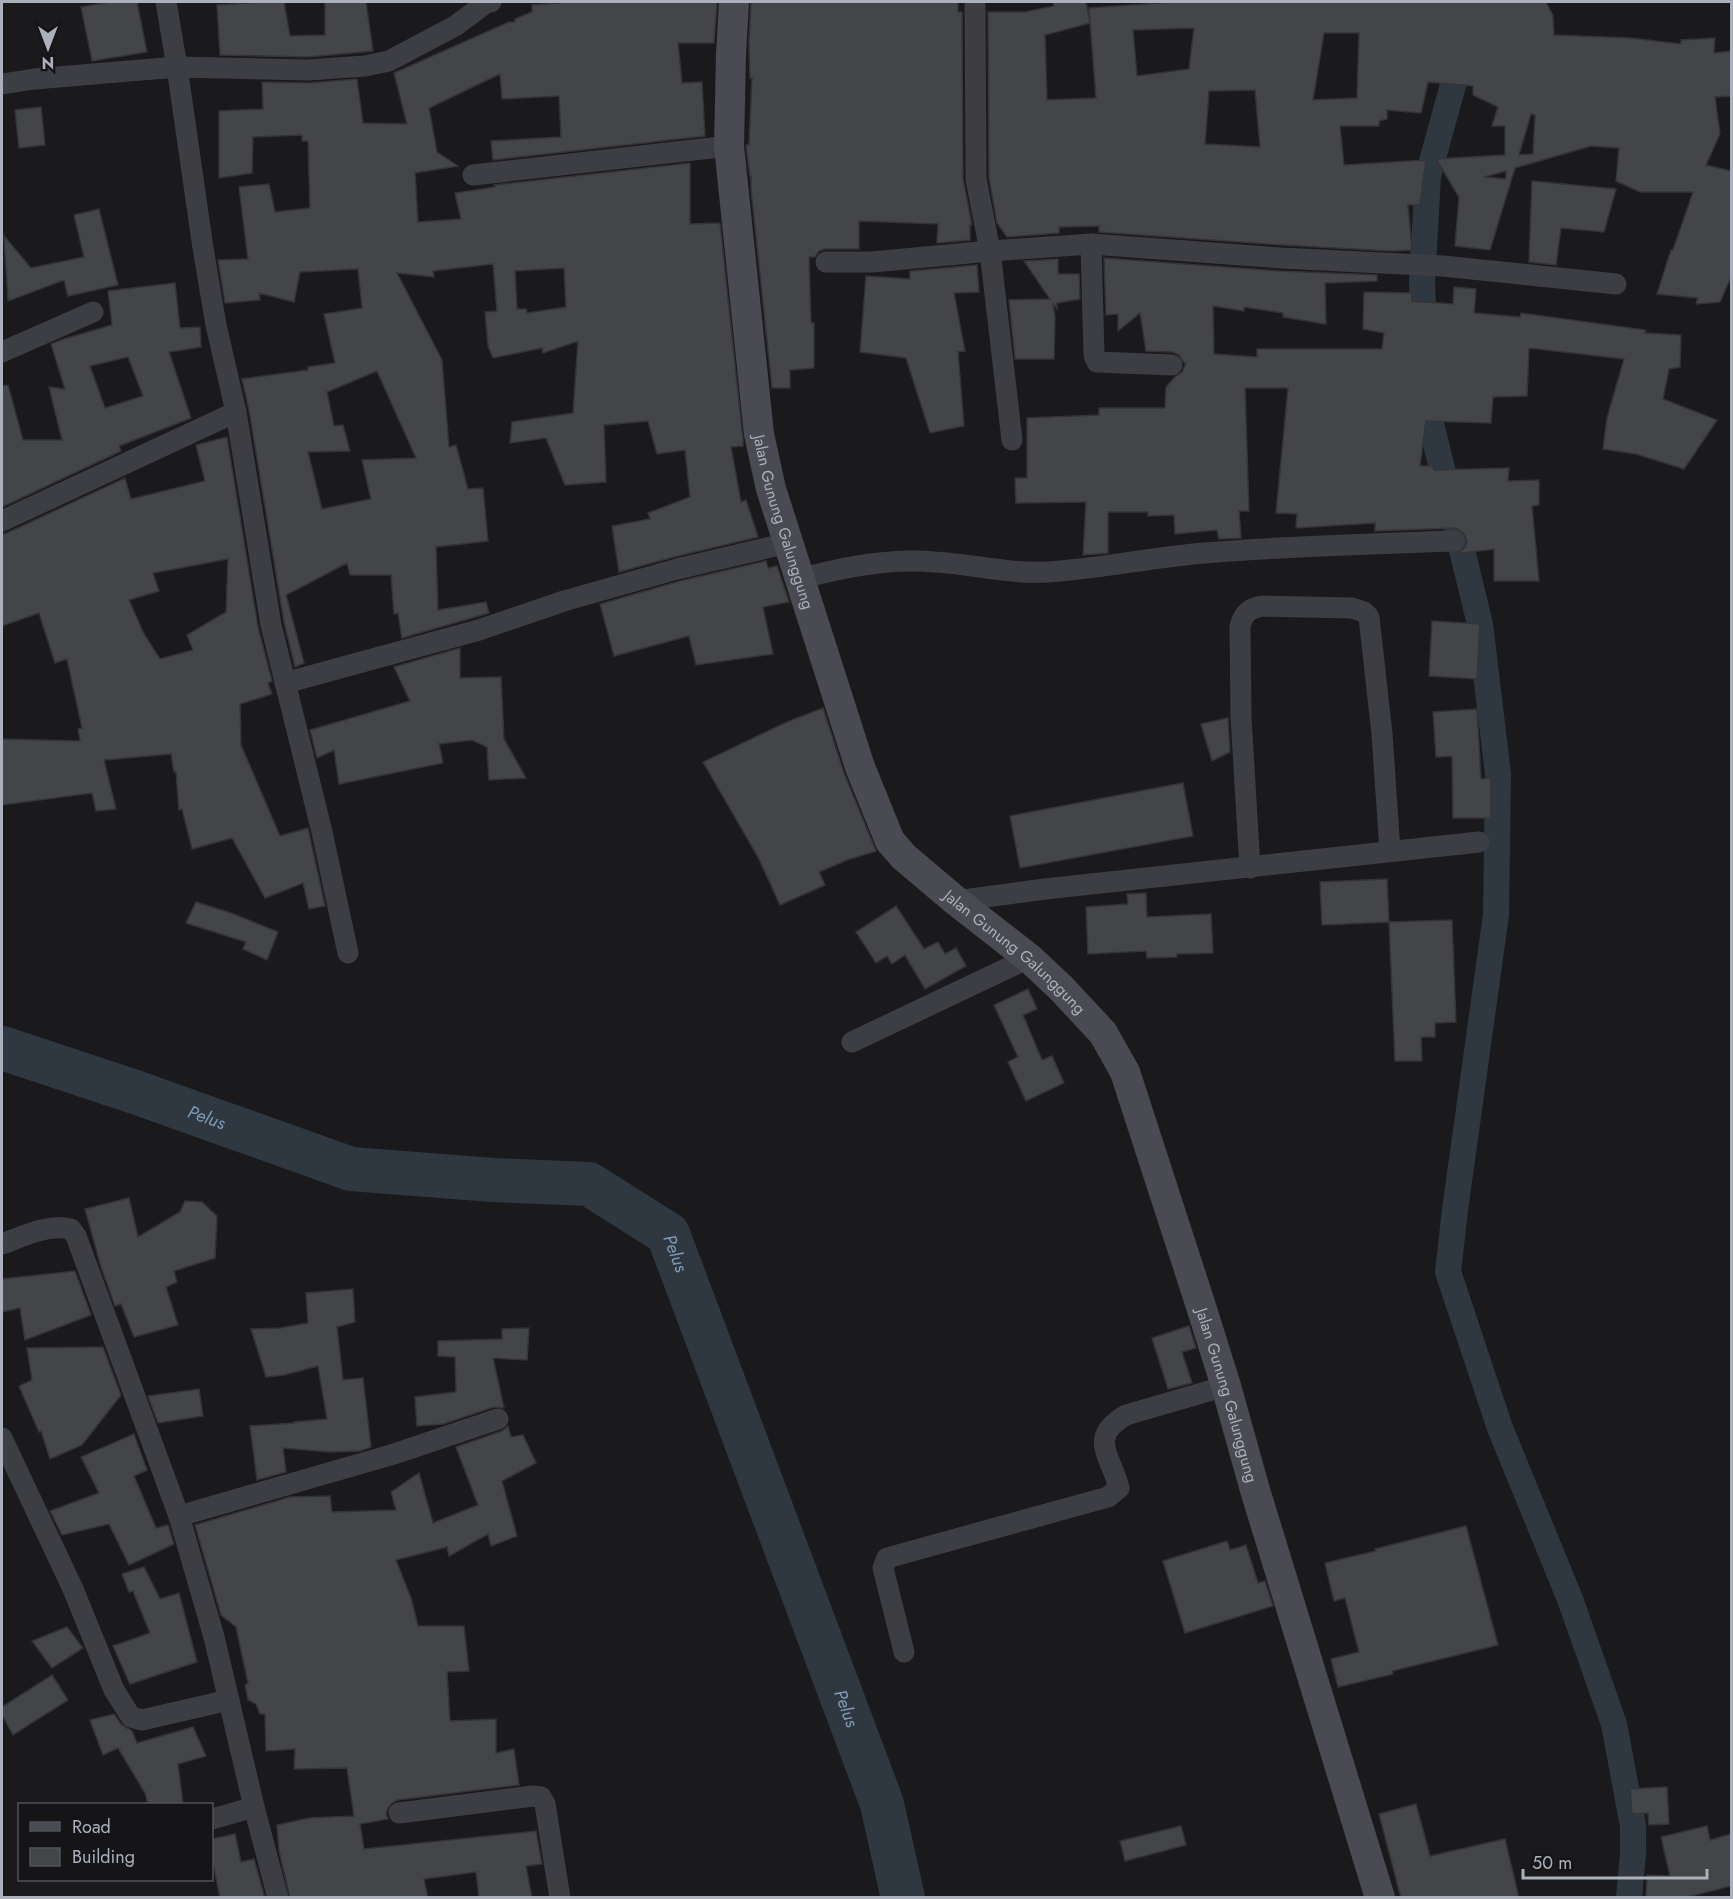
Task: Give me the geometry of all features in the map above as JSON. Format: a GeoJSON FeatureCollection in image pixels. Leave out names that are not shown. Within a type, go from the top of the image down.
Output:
{"type":"FeatureCollection","features":[{"type":"Feature","properties":{"kind":"street"},"geometry":{"type":"LineString","coordinates":[[166,2],[210,292],[236,412],[271,625],[322,832],[348,953]]}},
{"type":"Feature","properties":{"kind":"street"},"geometry":{"type":"LineString","coordinates":[[2,84],[34,79],[177,67],[308,70],[366,66],[389,61],[455,26],[486,3],[491,2]]}},
{"type":"Feature","properties":{"kind":"street","name":"Jalan Gunung Galunggung"},"geometry":{"type":"LineString","coordinates":[[734,2],[729,146],[759,434],[771,489],[860,767],[890,841],[904,857],[956,901],[1029,958],[1082,1009],[1103,1032],[1125,1072],[1226,1386],[1255,1490],[1380,1898]]}},
{"type":"Feature","properties":{"kind":"street"},"geometry":{"type":"LineString","coordinates":[[975,2],[976,179],[990,251],[1012,440]]}},
{"type":"Feature","properties":{"kind":"street"},"geometry":{"type":"LineString","coordinates":[[473,175],[729,146]]}},
{"type":"Feature","properties":{"kind":"street"},"geometry":{"type":"LineString","coordinates":[[1091,244],[1094,355],[1097,363],[1172,365]]}},
{"type":"Feature","properties":{"kind":"street"},"geometry":{"type":"LineString","coordinates":[[825,262],[872,262],[1091,244],[1281,258],[1404,263],[1616,284]]}},
{"type":"Feature","properties":{"kind":"street"},"geometry":{"type":"LineString","coordinates":[[2,352],[93,312]]}},
{"type":"Feature","properties":{"kind":"street"},"geometry":{"type":"LineString","coordinates":[[2,522],[236,412]]}},
{"type":"Feature","properties":{"kind":"street"},"geometry":{"type":"LineString","coordinates":[[800,579],[829,571],[905,562],[934,561],[1017,571],[1046,572],[1207,552],[1454,541]]}},
{"type":"Feature","properties":{"kind":"street"},"geometry":{"type":"LineString","coordinates":[[285,683],[479,630],[564,601],[788,543]]}},
{"type":"Feature","properties":{"kind":"street"},"geometry":{"type":"LineString","coordinates":[[1250,868],[1241,717],[1239,626],[1243,615],[1250,608],[1262,606],[1352,608],[1364,612],[1369,617],[1382,734],[1390,851]]}},
{"type":"Feature","properties":{"kind":"street"},"geometry":{"type":"LineString","coordinates":[[956,901],[1045,889],[1479,842]]}},
{"type":"Feature","properties":{"kind":"street"},"geometry":{"type":"LineString","coordinates":[[852,1042],[1029,958]]}},
{"type":"Feature","properties":{"kind":"street"},"geometry":{"type":"LineString","coordinates":[[2,1244],[42,1229],[58,1226],[71,1229],[76,1236],[179,1516],[214,1637],[278,1898]]}},
{"type":"Feature","properties":{"kind":"street"},"geometry":{"type":"LineString","coordinates":[[904,1652],[883,1568],[887,1558],[1108,1497],[1119,1488],[1104,1448],[1105,1435],[1114,1422],[1126,1415],[1226,1386]]}},
{"type":"Feature","properties":{"kind":"street"},"geometry":{"type":"LineString","coordinates":[[179,1516],[384,1457],[498,1419]]}},
{"type":"Feature","properties":{"kind":"street"},"geometry":{"type":"LineString","coordinates":[[2,1438],[73,1589],[114,1690],[131,1717],[142,1720],[229,1700]]}},
{"type":"Feature","properties":{"kind":"street"},"geometry":{"type":"LineString","coordinates":[[399,1813],[533,1796],[541,1797],[545,1804],[560,1898]]}},
{"type":"Feature","properties":{"kind":"street"},"geometry":{"type":"LineString","coordinates":[[213,1819],[254,1807]]}},
{"type":"Feature","properties":{"kind":"building"},"geometry":{"type":"Polygon","coordinates":[[[110,2],[137,2],[147,52],[92,61],[81,7],[110,2]]]}},
{"type":"Feature","properties":{"kind":"building"},"geometry":{"type":"Polygon","coordinates":[[[284,2],[290,36],[325,35],[325,2],[366,2],[373,51],[308,57],[220,55],[217,5],[284,2]]]}},
{"type":"Feature","properties":{"kind":"building"},"geometry":{"type":"Polygon","coordinates":[[[717,2],[714,43],[678,43],[682,83],[702,82],[705,136],[493,160],[491,141],[561,137],[559,96],[502,99],[500,74],[429,108],[437,152],[458,166],[415,173],[418,222],[461,219],[455,193],[495,187],[494,185],[690,163],[690,224],[720,223],[743,440],[743,446],[731,447],[741,502],[746,500],[758,537],[619,572],[612,526],[650,519],[648,513],[690,497],[685,450],[657,454],[648,421],[604,425],[606,482],[565,485],[546,438],[510,443],[512,422],[573,413],[578,341],[543,353],[542,348],[493,358],[488,346],[485,312],[497,311],[493,264],[433,271],[434,277],[397,273],[442,360],[449,447],[456,445],[468,489],[483,488],[488,541],[436,547],[438,610],[486,602],[489,613],[402,638],[398,613],[394,614],[391,575],[350,575],[347,563],[286,595],[304,663],[295,667],[284,622],[242,379],[308,370],[308,367],[335,363],[324,314],[362,308],[358,269],[300,272],[294,302],[259,293],[260,300],[225,303],[218,260],[248,259],[239,187],[269,184],[275,212],[310,208],[308,141],[302,141],[302,135],[253,137],[252,173],[219,178],[219,111],[263,109],[262,82],[309,83],[357,79],[363,123],[407,124],[394,73],[509,22],[515,22],[515,19],[532,12],[532,5],[717,2]],[[564,268],[515,271],[517,309],[526,309],[527,313],[566,307],[564,268]],[[377,371],[327,392],[334,426],[343,425],[350,451],[308,452],[322,509],[371,499],[362,460],[416,458],[377,371]]]}},
{"type":"Feature","properties":{"kind":"building"},"geometry":{"type":"Polygon","coordinates":[[[751,2],[958,2],[958,12],[962,12],[963,179],[972,225],[970,225],[970,240],[937,243],[938,224],[859,221],[859,249],[825,249],[819,251],[815,257],[809,257],[811,323],[814,323],[814,368],[790,370],[790,388],[772,388],[746,145],[749,145],[752,78],[750,78],[749,42],[751,2]]]}},
{"type":"Feature","properties":{"kind":"building"},"geometry":{"type":"Polygon","coordinates":[[[1053,2],[1086,2],[1090,23],[1045,35],[1047,100],[1096,98],[1089,8],[1175,2],[1546,2],[1553,16],[1554,35],[1630,38],[1681,44],[1681,40],[1715,38],[1714,53],[1731,51],[1731,96],[1715,97],[1720,134],[1706,165],[1731,171],[1731,277],[1720,302],[1696,304],[1698,298],[1657,294],[1693,192],[1640,192],[1616,181],[1619,148],[1591,146],[1515,168],[1490,250],[1455,246],[1459,197],[1436,159],[1505,155],[1505,126],[1492,126],[1498,107],[1473,95],[1473,86],[1428,82],[1421,113],[1387,110],[1387,119],[1379,121],[1379,126],[1340,126],[1344,165],[1426,160],[1420,205],[1408,205],[1412,250],[1391,251],[1282,245],[1099,232],[1099,226],[1059,227],[1059,233],[1007,237],[997,223],[989,178],[988,12],[1025,12],[1054,6],[1053,2]],[[1194,28],[1133,30],[1137,76],[1189,69],[1194,28]],[[1324,33],[1313,100],[1357,98],[1359,33],[1324,33]],[[1255,90],[1209,91],[1205,144],[1260,147],[1255,90]],[[1531,114],[1519,155],[1533,154],[1535,115],[1531,114]],[[1506,171],[1484,177],[1506,179],[1506,171]]]}},
{"type":"Feature","properties":{"kind":"building"},"geometry":{"type":"Polygon","coordinates":[[[41,107],[45,145],[19,148],[15,110],[41,107]]]}},
{"type":"Feature","properties":{"kind":"building"},"geometry":{"type":"Polygon","coordinates":[[[1532,181],[1616,189],[1604,232],[1561,228],[1556,265],[1529,262],[1532,181]]]}},
{"type":"Feature","properties":{"kind":"building"},"geometry":{"type":"Polygon","coordinates":[[[99,209],[118,285],[68,296],[64,280],[8,301],[4,236],[31,268],[84,257],[74,215],[99,209]]]}},
{"type":"Feature","properties":{"kind":"building"},"geometry":{"type":"Polygon","coordinates":[[[1104,258],[1280,271],[1377,275],[1377,281],[1325,283],[1326,324],[1283,317],[1283,313],[1244,307],[1244,311],[1213,306],[1214,354],[1257,357],[1257,349],[1382,349],[1384,333],[1363,329],[1364,292],[1412,293],[1412,301],[1453,304],[1454,287],[1476,289],[1474,313],[1520,317],[1521,313],[1646,330],[1645,333],[1681,335],[1680,367],[1669,369],[1663,399],[1717,420],[1684,469],[1636,454],[1603,449],[1607,418],[1624,359],[1529,348],[1527,396],[1493,397],[1491,423],[1426,421],[1420,466],[1433,466],[1434,470],[1509,468],[1508,481],[1539,480],[1539,505],[1532,506],[1539,581],[1494,581],[1494,549],[1455,554],[1465,547],[1467,541],[1464,534],[1454,528],[1375,531],[1375,523],[1296,528],[1297,514],[1276,513],[1288,388],[1245,388],[1249,511],[1239,511],[1241,538],[1219,539],[1217,530],[1175,534],[1174,515],[1148,516],[1148,512],[1108,512],[1108,553],[1083,555],[1086,502],[1016,503],[1015,478],[1027,478],[1027,418],[1099,415],[1099,408],[1165,408],[1166,387],[1182,372],[1186,363],[1173,352],[1146,351],[1140,313],[1118,331],[1118,314],[1106,315],[1104,258]]]}},
{"type":"Feature","properties":{"kind":"building"},"geometry":{"type":"Polygon","coordinates":[[[1058,259],[1058,274],[1079,274],[1080,299],[1057,303],[1057,309],[1053,303],[1054,359],[1015,359],[1009,300],[1050,299],[1024,261],[1058,259]]]}},
{"type":"Feature","properties":{"kind":"building"},"geometry":{"type":"Polygon","coordinates":[[[977,265],[979,292],[954,293],[965,351],[958,352],[964,426],[930,433],[906,358],[860,352],[866,276],[910,279],[910,271],[977,265]]]}},
{"type":"Feature","properties":{"kind":"building"},"geometry":{"type":"Polygon","coordinates":[[[175,283],[180,328],[200,327],[201,347],[169,352],[191,418],[119,446],[121,451],[2,507],[2,386],[8,385],[23,440],[62,440],[49,387],[65,389],[51,344],[112,325],[108,291],[175,283]],[[128,357],[90,366],[105,408],[143,396],[128,357]]]}},
{"type":"Feature","properties":{"kind":"building"},"geometry":{"type":"Polygon","coordinates":[[[227,437],[258,627],[272,681],[268,683],[272,694],[240,704],[241,745],[280,836],[308,828],[325,906],[309,909],[303,883],[265,898],[232,838],[192,849],[182,809],[179,810],[176,772],[174,772],[171,754],[104,760],[116,809],[96,811],[92,793],[2,805],[2,739],[80,741],[78,729],[82,728],[67,659],[55,663],[39,613],[2,626],[2,534],[125,478],[131,499],[205,481],[196,445],[227,437]],[[228,559],[153,573],[159,591],[129,600],[144,634],[160,659],[193,650],[187,635],[226,612],[228,559]]]}},
{"type":"Feature","properties":{"kind":"building"},"geometry":{"type":"Polygon","coordinates":[[[766,561],[768,568],[777,566],[789,602],[763,607],[773,654],[696,665],[689,636],[614,656],[600,604],[680,581],[766,561]]]}},
{"type":"Feature","properties":{"kind":"building"},"geometry":{"type":"Polygon","coordinates":[[[1432,621],[1480,624],[1477,679],[1429,676],[1432,621]]]}},
{"type":"Feature","properties":{"kind":"building"},"geometry":{"type":"Polygon","coordinates":[[[460,648],[460,678],[501,677],[504,739],[526,778],[489,780],[487,747],[472,740],[439,744],[443,763],[339,784],[334,750],[317,758],[310,730],[410,701],[394,667],[460,648]]]}},
{"type":"Feature","properties":{"kind":"building"},"geometry":{"type":"Polygon","coordinates":[[[823,708],[844,773],[876,851],[819,872],[825,885],[780,905],[758,857],[703,762],[787,722],[823,708]]]}},
{"type":"Feature","properties":{"kind":"building"},"geometry":{"type":"Polygon","coordinates":[[[1477,709],[1481,779],[1491,778],[1491,818],[1453,818],[1452,756],[1436,757],[1433,712],[1477,709]]]}},
{"type":"Feature","properties":{"kind":"building"},"geometry":{"type":"Polygon","coordinates":[[[1228,718],[1230,752],[1212,761],[1201,724],[1228,718]]]}},
{"type":"Feature","properties":{"kind":"building"},"geometry":{"type":"Polygon","coordinates":[[[1183,783],[1193,836],[1020,868],[1010,816],[1183,783]]]}},
{"type":"Feature","properties":{"kind":"building"},"geometry":{"type":"Polygon","coordinates":[[[1387,879],[1389,922],[1322,925],[1320,882],[1387,879]]]}},
{"type":"Feature","properties":{"kind":"building"},"geometry":{"type":"Polygon","coordinates":[[[1146,893],[1147,917],[1211,914],[1213,953],[1147,958],[1146,951],[1088,954],[1086,907],[1128,904],[1127,894],[1146,893]]]}},
{"type":"Feature","properties":{"kind":"building"},"geometry":{"type":"Polygon","coordinates":[[[196,902],[278,932],[267,960],[243,949],[246,942],[186,923],[196,902]]]}},
{"type":"Feature","properties":{"kind":"building"},"geometry":{"type":"Polygon","coordinates":[[[896,906],[924,949],[938,942],[945,954],[956,948],[966,966],[925,989],[905,955],[892,964],[887,956],[876,963],[856,932],[896,906]]]}},
{"type":"Feature","properties":{"kind":"building"},"geometry":{"type":"Polygon","coordinates":[[[1452,920],[1456,1022],[1435,1023],[1435,1037],[1421,1037],[1422,1061],[1395,1061],[1389,922],[1452,920]]]}},
{"type":"Feature","properties":{"kind":"building"},"geometry":{"type":"Polygon","coordinates":[[[1028,989],[1037,1009],[1023,1015],[1042,1060],[1052,1056],[1064,1083],[1026,1101],[1008,1062],[1018,1057],[994,1005],[1028,989]]]}},
{"type":"Feature","properties":{"kind":"building"},"geometry":{"type":"Polygon","coordinates":[[[129,1198],[138,1237],[180,1212],[185,1201],[202,1202],[217,1216],[215,1258],[174,1271],[177,1282],[166,1287],[178,1325],[134,1337],[121,1304],[115,1306],[101,1267],[85,1209],[129,1198]]]}},
{"type":"Feature","properties":{"kind":"building"},"geometry":{"type":"Polygon","coordinates":[[[75,1271],[91,1315],[25,1340],[20,1308],[2,1312],[2,1279],[75,1271]]]}},
{"type":"Feature","properties":{"kind":"building"},"geometry":{"type":"Polygon","coordinates":[[[353,1289],[355,1322],[337,1327],[343,1380],[363,1378],[371,1447],[360,1451],[330,1452],[283,1448],[286,1472],[257,1480],[250,1426],[327,1419],[318,1366],[266,1377],[251,1329],[280,1328],[308,1323],[306,1293],[353,1289]]]}},
{"type":"Feature","properties":{"kind":"building"},"geometry":{"type":"Polygon","coordinates":[[[1189,1326],[1196,1348],[1182,1352],[1192,1383],[1168,1389],[1152,1338],[1189,1326]]]}},
{"type":"Feature","properties":{"kind":"building"},"geometry":{"type":"Polygon","coordinates":[[[529,1328],[527,1360],[493,1358],[504,1408],[494,1407],[443,1424],[417,1426],[415,1397],[456,1392],[455,1357],[438,1356],[438,1341],[502,1339],[502,1329],[529,1328]]]}},
{"type":"Feature","properties":{"kind":"building"},"geometry":{"type":"Polygon","coordinates":[[[103,1347],[121,1395],[82,1445],[50,1459],[41,1431],[39,1432],[19,1386],[32,1380],[27,1348],[103,1347]]]}},
{"type":"Feature","properties":{"kind":"building"},"geometry":{"type":"Polygon","coordinates":[[[199,1389],[203,1416],[158,1423],[148,1396],[199,1389]]]}},
{"type":"Feature","properties":{"kind":"building"},"geometry":{"type":"Polygon","coordinates":[[[508,1426],[511,1437],[523,1435],[536,1463],[502,1481],[517,1536],[491,1546],[488,1534],[449,1556],[447,1547],[396,1560],[411,1598],[418,1626],[464,1626],[469,1671],[447,1672],[450,1721],[496,1719],[496,1753],[514,1749],[519,1785],[397,1800],[388,1808],[386,1814],[388,1819],[360,1824],[364,1849],[536,1831],[542,1864],[526,1866],[532,1898],[479,1898],[476,1872],[424,1879],[428,1898],[290,1898],[279,1851],[277,1825],[309,1818],[354,1816],[347,1768],[294,1769],[295,1749],[266,1751],[265,1714],[260,1714],[256,1704],[248,1700],[245,1685],[248,1683],[236,1627],[221,1615],[195,1525],[290,1497],[330,1496],[332,1512],[396,1510],[391,1492],[419,1473],[433,1523],[478,1505],[456,1447],[502,1431],[508,1426]]]}},
{"type":"Feature","properties":{"kind":"building"},"geometry":{"type":"Polygon","coordinates":[[[134,1434],[147,1470],[134,1476],[156,1528],[168,1525],[174,1544],[129,1565],[109,1524],[62,1535],[50,1511],[99,1493],[81,1457],[134,1434]]]}},
{"type":"Feature","properties":{"kind":"building"},"geometry":{"type":"Polygon","coordinates":[[[1466,1526],[1498,1645],[1338,1687],[1331,1659],[1359,1652],[1345,1598],[1334,1601],[1325,1563],[1466,1526]]]}},
{"type":"Feature","properties":{"kind":"building"},"geometry":{"type":"Polygon","coordinates":[[[1227,1541],[1230,1550],[1246,1545],[1258,1583],[1265,1581],[1273,1606],[1185,1633],[1163,1561],[1227,1541]]]}},
{"type":"Feature","properties":{"kind":"building"},"geometry":{"type":"Polygon","coordinates":[[[144,1567],[160,1599],[179,1593],[197,1662],[130,1684],[113,1646],[150,1633],[133,1591],[129,1592],[122,1574],[144,1567]]]}},
{"type":"Feature","properties":{"kind":"building"},"geometry":{"type":"Polygon","coordinates":[[[67,1627],[83,1648],[52,1668],[32,1641],[67,1627]]]}},
{"type":"Feature","properties":{"kind":"building"},"geometry":{"type":"Polygon","coordinates":[[[52,1675],[68,1700],[13,1735],[2,1715],[2,1707],[52,1675]]]}},
{"type":"Feature","properties":{"kind":"building"},"geometry":{"type":"Polygon","coordinates":[[[114,1714],[121,1724],[132,1731],[137,1743],[193,1727],[206,1756],[178,1764],[183,1803],[148,1803],[145,1793],[118,1748],[103,1755],[90,1720],[114,1714]]]}},
{"type":"Feature","properties":{"kind":"building"},"geometry":{"type":"Polygon","coordinates":[[[1667,1787],[1669,1824],[1649,1825],[1648,1813],[1632,1814],[1630,1789],[1667,1787]]]}},
{"type":"Feature","properties":{"kind":"building"},"geometry":{"type":"Polygon","coordinates":[[[1416,1804],[1430,1856],[1505,1839],[1519,1898],[1401,1898],[1379,1814],[1416,1804]]]}},
{"type":"Feature","properties":{"kind":"building"},"geometry":{"type":"Polygon","coordinates":[[[1181,1826],[1186,1845],[1125,1861],[1120,1841],[1181,1826]]]}},
{"type":"Feature","properties":{"kind":"building"},"geometry":{"type":"Polygon","coordinates":[[[1707,1826],[1710,1840],[1731,1834],[1731,1886],[1684,1898],[1646,1898],[1647,1875],[1670,1876],[1661,1837],[1707,1826]]]}},
{"type":"Feature","properties":{"kind":"building"},"geometry":{"type":"Polygon","coordinates":[[[235,1834],[241,1862],[254,1859],[265,1898],[220,1898],[213,1868],[213,1839],[235,1834]]]}},
{"type":"Feature","properties":{"kind":"waterway"},"geometry":{"type":"LineString","coordinates":[[1424,337],[1422,282],[1428,176],[1461,56],[1465,2]]}},
{"type":"Feature","properties":{"kind":"waterway"},"geometry":{"type":"LineString","coordinates":[[1426,386],[1427,407],[1480,624],[1498,774],[1496,915],[1448,1272],[1500,1428],[1570,1599],[1614,1724],[1633,1826],[1629,1898]]}},
{"type":"Feature","properties":{"kind":"waterway","name":"Pelus"},"geometry":{"type":"LineString","coordinates":[[2,1048],[135,1092],[351,1169],[493,1180],[589,1184],[668,1234],[882,1804],[903,1898]]}}]}
